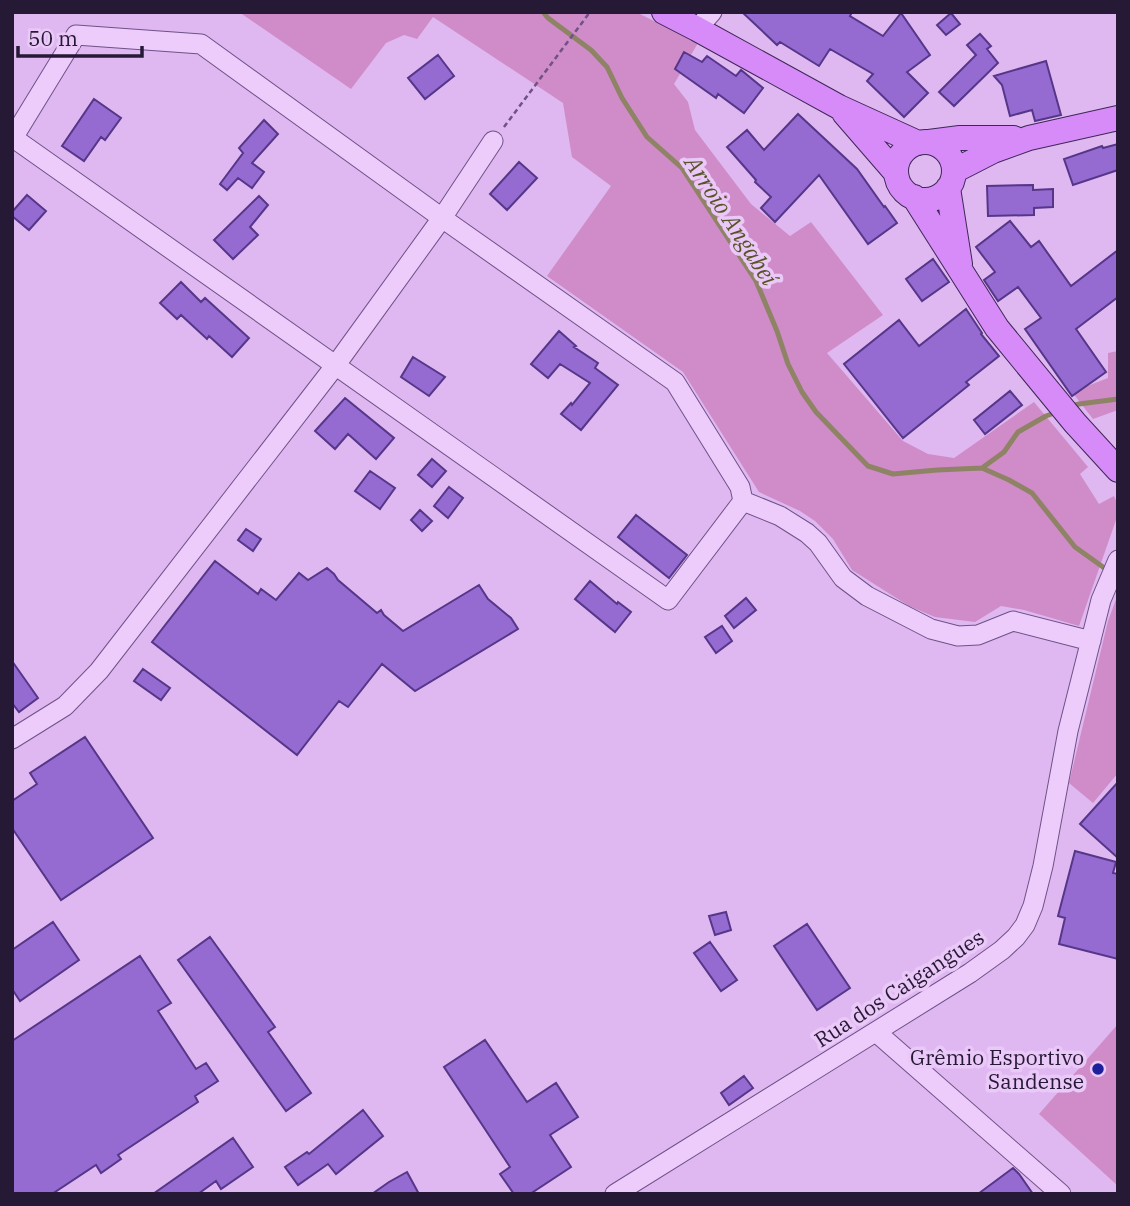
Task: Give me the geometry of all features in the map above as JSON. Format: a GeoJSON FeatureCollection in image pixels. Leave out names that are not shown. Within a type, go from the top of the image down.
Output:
{"type":"FeatureCollection","features":[{"type":"Feature","properties":{"kind":"main road"},"geometry":{"type":"LineString","coordinates":[[664,12],[705,20],[839,107],[945,150],[952,162],[951,179],[962,272]]}},
{"type":"Feature","properties":{"kind":"main road"},"geometry":{"type":"LineString","coordinates":[[839,107],[896,173],[901,188],[907,194],[923,199],[941,194],[951,179],[993,151],[1029,138],[1118,118]]}},
{"type":"Feature","properties":{"kind":"main road"},"geometry":{"type":"LineString","coordinates":[[896,173],[901,153],[909,146],[924,142],[972,137],[1029,138]]}},
{"type":"Feature","properties":{"kind":"main road"},"geometry":{"type":"LineString","coordinates":[[914,197],[997,328],[1111,464],[1118,481]]}},
{"type":"Feature","properties":{"kind":"street"},"geometry":{"type":"LineString","coordinates":[[76,34],[201,44],[442,218],[675,382],[740,487],[743,501],[668,600],[13,137],[76,34]]}},
{"type":"Feature","properties":{"kind":"street"},"geometry":{"type":"LineString","coordinates":[[12,739],[65,706],[99,671],[335,366],[442,218],[493,141]]}},
{"type":"Feature","properties":{"kind":"street"},"geometry":{"type":"LineString","coordinates":[[743,501],[780,516],[807,533],[818,543],[843,578],[867,596],[932,629],[958,636],[978,635],[1013,621],[1091,641]]}},
{"type":"Feature","properties":{"kind":"street","name":"Rua dos Caigangues"},"geometry":{"type":"LineString","coordinates":[[615,1194],[970,973],[1002,950],[1026,925],[1043,866],[1068,732],[1101,600],[1118,560]]}},
{"type":"Feature","properties":{"kind":"street"},"geometry":{"type":"LineString","coordinates":[[876,1032],[1061,1194]]}},
{"type":"Feature","properties":{"kind":"path"},"geometry":{"type":"LineString","coordinates":[[493,141],[590,12]]}},
{"type":"Feature","properties":{"kind":"shaded area"},"geometry":{"type":"Polygon","coordinates":[[[239,12],[636,12],[698,43],[674,84],[688,102],[695,130],[751,204],[790,236],[811,222],[883,315],[827,353],[903,441],[928,454],[954,458],[1034,402],[1088,467],[1080,474],[1099,504],[1114,496],[1118,505],[1116,520],[1079,626],[1001,606],[975,622],[935,617],[909,606],[852,570],[833,539],[815,521],[759,492],[683,372],[547,276],[611,186],[572,157],[563,103],[433,17],[417,39],[404,35],[386,43],[351,89],[239,12]]]}},
{"type":"Feature","properties":{"kind":"shaded area"},"geometry":{"type":"Polygon","coordinates":[[[1118,351],[1118,410],[1093,419],[1072,392],[1108,378],[1108,353],[1118,351]]]}},
{"type":"Feature","properties":{"kind":"shaded area"},"geometry":{"type":"Polygon","coordinates":[[[1118,594],[1118,773],[1093,803],[1069,783],[1108,621],[1118,594]]]}},
{"type":"Feature","properties":{"kind":"shaded area","name":"Grêmio Esportivo Sandense"},"geometry":{"type":"Polygon","coordinates":[[[1118,1024],[1118,1186],[1039,1114],[1118,1024]]]}},
{"type":"Feature","properties":{"kind":"building"},"geometry":{"type":"Polygon","coordinates":[[[742,12],[852,12],[850,16],[883,36],[901,13],[930,55],[907,72],[928,93],[904,117],[867,81],[873,74],[830,49],[819,66],[780,42],[777,45],[742,12]]]}},
{"type":"Feature","properties":{"kind":"building"},"geometry":{"type":"Polygon","coordinates":[[[951,13],[960,24],[946,35],[937,25],[951,13]]]}},
{"type":"Feature","properties":{"kind":"building"},"geometry":{"type":"Polygon","coordinates":[[[980,34],[991,46],[987,49],[998,63],[954,106],[939,92],[976,55],[967,45],[980,34]]]}},
{"type":"Feature","properties":{"kind":"building"},"geometry":{"type":"Polygon","coordinates":[[[684,52],[702,62],[707,56],[736,76],[741,70],[763,88],[744,113],[718,94],[716,98],[675,69],[684,52]]]}},
{"type":"Feature","properties":{"kind":"building"},"geometry":{"type":"Polygon","coordinates":[[[438,55],[454,76],[425,99],[408,78],[438,55]]]}},
{"type":"Feature","properties":{"kind":"building"},"geometry":{"type":"Polygon","coordinates":[[[1046,61],[1061,115],[1035,121],[1032,110],[1010,116],[1002,85],[994,76],[1046,61]]]}},
{"type":"Feature","properties":{"kind":"building"},"geometry":{"type":"Polygon","coordinates":[[[94,99],[121,118],[105,140],[101,137],[84,161],[62,146],[94,99]]]}},
{"type":"Feature","properties":{"kind":"building"},"geometry":{"type":"Polygon","coordinates":[[[798,114],[857,169],[897,223],[868,244],[819,175],[775,222],[761,208],[771,197],[755,182],[727,147],[747,130],[764,150],[798,114]]]}},
{"type":"Feature","properties":{"kind":"building"},"geometry":{"type":"Polygon","coordinates":[[[264,120],[278,134],[252,163],[264,172],[252,188],[238,178],[227,190],[220,184],[243,153],[239,148],[264,120]]]}},
{"type":"Feature","properties":{"kind":"building"},"geometry":{"type":"Polygon","coordinates":[[[1118,144],[1118,170],[1073,185],[1064,159],[1102,146],[1103,148],[1118,144]]]}},
{"type":"Feature","properties":{"kind":"building"},"geometry":{"type":"Polygon","coordinates":[[[519,162],[537,178],[507,210],[490,194],[519,162]]]}},
{"type":"Feature","properties":{"kind":"building"},"geometry":{"type":"Polygon","coordinates":[[[1033,185],[1033,190],[1053,189],[1053,207],[1034,208],[1034,215],[988,216],[987,186],[1033,185]]]}},
{"type":"Feature","properties":{"kind":"building"},"geometry":{"type":"Polygon","coordinates":[[[27,195],[46,211],[29,230],[12,216],[12,212],[27,195]]]}},
{"type":"Feature","properties":{"kind":"building"},"geometry":{"type":"Polygon","coordinates":[[[259,196],[268,205],[250,227],[258,235],[233,259],[214,240],[259,196]]]}},
{"type":"Feature","properties":{"kind":"building"},"geometry":{"type":"Polygon","coordinates":[[[1010,221],[1031,247],[1039,241],[1071,286],[1118,250],[1118,297],[1076,329],[1106,372],[1072,396],[1025,329],[1041,318],[1018,287],[998,301],[984,280],[995,272],[976,247],[1010,221]]]}},
{"type":"Feature","properties":{"kind":"building"},"geometry":{"type":"Polygon","coordinates":[[[933,259],[949,282],[922,301],[906,279],[933,259]]]}},
{"type":"Feature","properties":{"kind":"building"},"geometry":{"type":"Polygon","coordinates":[[[181,282],[201,302],[205,298],[249,338],[232,357],[181,315],[177,319],[160,303],[181,282]]]}},
{"type":"Feature","properties":{"kind":"building"},"geometry":{"type":"Polygon","coordinates":[[[966,309],[999,356],[966,382],[969,385],[903,438],[844,364],[899,320],[919,346],[966,309]]]}},
{"type":"Feature","properties":{"kind":"building"},"geometry":{"type":"Polygon","coordinates":[[[559,331],[576,346],[574,347],[598,363],[595,368],[618,385],[581,430],[561,414],[590,383],[560,364],[548,378],[531,364],[559,331]]]}},
{"type":"Feature","properties":{"kind":"building"},"geometry":{"type":"Polygon","coordinates":[[[413,357],[445,377],[429,396],[401,377],[413,357]]]}},
{"type":"Feature","properties":{"kind":"building"},"geometry":{"type":"Polygon","coordinates":[[[1010,391],[1022,405],[985,434],[974,420],[1010,391]]]}},
{"type":"Feature","properties":{"kind":"building"},"geometry":{"type":"Polygon","coordinates":[[[345,398],[394,438],[376,459],[348,434],[335,449],[315,431],[345,398]]]}},
{"type":"Feature","properties":{"kind":"building"},"geometry":{"type":"Polygon","coordinates":[[[432,459],[446,471],[432,487],[418,475],[432,459]]]}},
{"type":"Feature","properties":{"kind":"building"},"geometry":{"type":"Polygon","coordinates":[[[370,471],[395,488],[380,509],[355,491],[370,471]]]}},
{"type":"Feature","properties":{"kind":"building"},"geometry":{"type":"Polygon","coordinates":[[[449,487],[463,498],[448,518],[434,506],[449,487]]]}},
{"type":"Feature","properties":{"kind":"building"},"geometry":{"type":"Polygon","coordinates":[[[420,510],[432,521],[422,531],[411,520],[420,510]]]}},
{"type":"Feature","properties":{"kind":"building"},"geometry":{"type":"Polygon","coordinates":[[[636,515],[687,555],[669,578],[618,537],[636,515]]]}},
{"type":"Feature","properties":{"kind":"building"},"geometry":{"type":"Polygon","coordinates":[[[246,529],[261,539],[253,551],[238,540],[246,529]]]}},
{"type":"Feature","properties":{"kind":"building"},"geometry":{"type":"Polygon","coordinates":[[[215,561],[258,594],[261,589],[276,600],[299,573],[308,580],[327,568],[377,613],[381,610],[403,631],[479,585],[488,599],[511,618],[518,629],[415,691],[382,664],[348,707],[339,701],[297,755],[152,642],[215,561]]]}},
{"type":"Feature","properties":{"kind":"building"},"geometry":{"type":"Polygon","coordinates":[[[590,581],[631,612],[615,632],[575,599],[590,581]]]}},
{"type":"Feature","properties":{"kind":"building"},"geometry":{"type":"Polygon","coordinates":[[[746,598],[756,610],[734,628],[725,616],[746,598]]]}},
{"type":"Feature","properties":{"kind":"building"},"geometry":{"type":"Polygon","coordinates":[[[722,626],[732,641],[716,653],[705,637],[722,626]]]}},
{"type":"Feature","properties":{"kind":"building"},"geometry":{"type":"Polygon","coordinates":[[[12,661],[38,698],[19,712],[12,703],[12,661]]]}},
{"type":"Feature","properties":{"kind":"building"},"geometry":{"type":"Polygon","coordinates":[[[143,669],[170,688],[161,700],[134,681],[143,669]]]}},
{"type":"Feature","properties":{"kind":"building"},"geometry":{"type":"Polygon","coordinates":[[[85,737],[153,838],[61,900],[12,828],[12,801],[37,784],[30,773],[85,737]]]}},
{"type":"Feature","properties":{"kind":"building"},"geometry":{"type":"Polygon","coordinates":[[[1118,782],[1118,858],[1080,824],[1118,782]]]}},
{"type":"Feature","properties":{"kind":"building"},"geometry":{"type":"Polygon","coordinates":[[[1075,851],[1116,862],[1113,873],[1118,874],[1118,959],[1059,944],[1065,918],[1058,916],[1075,851]]]}},
{"type":"Feature","properties":{"kind":"building"},"geometry":{"type":"Polygon","coordinates":[[[726,912],[731,930],[715,935],[709,916],[726,912]]]}},
{"type":"Feature","properties":{"kind":"building"},"geometry":{"type":"Polygon","coordinates":[[[53,922],[79,960],[20,1001],[12,989],[12,950],[53,922]]]}},
{"type":"Feature","properties":{"kind":"building"},"geometry":{"type":"Polygon","coordinates":[[[807,924],[850,988],[817,1010],[774,946],[807,924]]]}},
{"type":"Feature","properties":{"kind":"building"},"geometry":{"type":"Polygon","coordinates":[[[210,937],[275,1027],[268,1032],[311,1093],[286,1111],[178,960],[210,937]]]}},
{"type":"Feature","properties":{"kind":"building"},"geometry":{"type":"Polygon","coordinates":[[[710,942],[737,980],[721,991],[694,953],[710,942]]]}},
{"type":"Feature","properties":{"kind":"building"},"geometry":{"type":"Polygon","coordinates":[[[140,956],[171,1003],[158,1011],[196,1069],[206,1063],[218,1081],[195,1096],[198,1102],[118,1155],[121,1159],[101,1173],[96,1165],[52,1194],[12,1194],[12,1041],[140,956]]]}},
{"type":"Feature","properties":{"kind":"building"},"geometry":{"type":"Polygon","coordinates":[[[485,1040],[527,1102],[556,1083],[578,1117],[550,1135],[571,1167],[530,1194],[514,1194],[500,1174],[510,1167],[444,1067],[485,1040]]]}},
{"type":"Feature","properties":{"kind":"building"},"geometry":{"type":"Polygon","coordinates":[[[744,1076],[753,1088],[729,1105],[721,1093],[744,1076]]]}},
{"type":"Feature","properties":{"kind":"building"},"geometry":{"type":"Polygon","coordinates":[[[363,1110],[383,1136],[336,1174],[328,1164],[298,1185],[285,1167],[307,1152],[309,1154],[363,1110]]]}},
{"type":"Feature","properties":{"kind":"building"},"geometry":{"type":"Polygon","coordinates":[[[233,1138],[253,1167],[221,1189],[216,1181],[198,1194],[153,1194],[233,1138]]]}},
{"type":"Feature","properties":{"kind":"building"},"geometry":{"type":"Polygon","coordinates":[[[1013,1168],[1033,1194],[978,1194],[1013,1168]]]}},
{"type":"Feature","properties":{"kind":"building"},"geometry":{"type":"Polygon","coordinates":[[[407,1172],[419,1194],[372,1194],[389,1182],[407,1172]]]}},
{"type":"Feature","properties":{"kind":"waterway","name":"Arroio Angabeí"},"geometry":{"type":"LineString","coordinates":[[543,12],[591,50],[607,67],[622,98],[647,137],[682,168],[756,281],[788,364],[802,392],[816,412],[868,466],[893,474],[982,468],[1032,493],[1075,547],[1110,572]]}},
{"type":"Feature","properties":{"kind":"waterway"},"geometry":{"type":"LineString","coordinates":[[1069,407],[1118,399]]}},
{"type":"Feature","properties":{"kind":"waterway"},"geometry":{"type":"LineString","coordinates":[[982,468],[1004,452],[1018,432],[1057,412]]}},
{"type":"Feature","properties":{"kind":"place","name":"Grêmio Esportivo Sandense"},"geometry":{"type":"Point","coordinates":[1098,1069]}}]}
